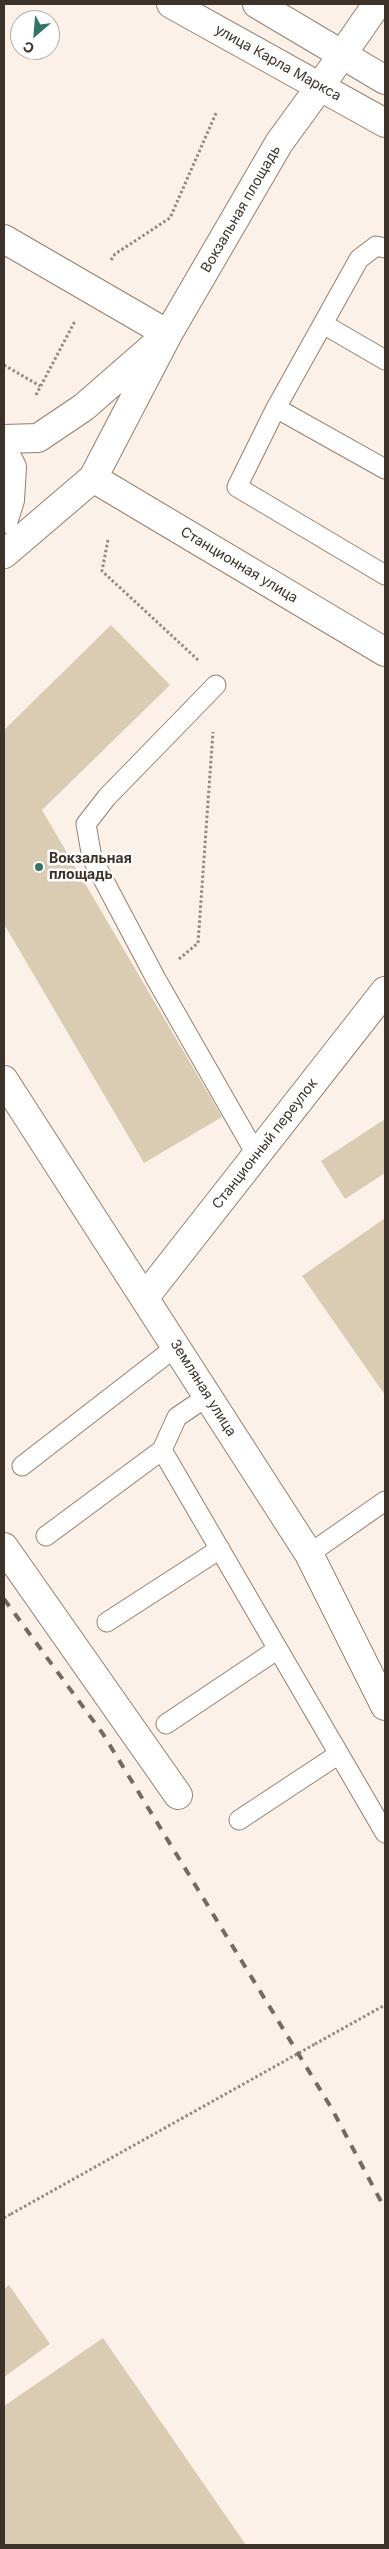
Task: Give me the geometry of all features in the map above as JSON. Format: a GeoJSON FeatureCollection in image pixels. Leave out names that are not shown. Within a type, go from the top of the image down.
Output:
{"type":"FeatureCollection","features":[{"type":"Feature","properties":{"kind":"street","name":"улица Карла Маркса"},"geometry":{"type":"LineString","coordinates":[[171,4],[385,123]]}},
{"type":"Feature","properties":{"kind":"street"},"geometry":{"type":"LineString","coordinates":[[257,4],[385,80]]}},
{"type":"Feature","properties":{"kind":"street","name":"Вокзальная площадь"},"geometry":{"type":"LineString","coordinates":[[4,554],[93,478],[168,334],[279,143],[320,88],[377,4]]}},
{"type":"Feature","properties":{"kind":"street"},"geometry":{"type":"LineString","coordinates":[[4,240],[168,334]]}},
{"type":"Feature","properties":{"kind":"street","name":"Вокзальная площадь"},"geometry":{"type":"LineString","coordinates":[[4,439],[38,438],[84,407],[168,334]]}},
{"type":"Feature","properties":{"kind":"street"},"geometry":{"type":"LineString","coordinates":[[4,452],[12,467],[10,500],[4,519]]}},
{"type":"Feature","properties":{"kind":"street","name":"Станционная улица"},"geometry":{"type":"LineString","coordinates":[[93,478],[385,652]]}},
{"type":"Feature","properties":{"kind":"street","name":"Станционный переулок"},"geometry":{"type":"LineString","coordinates":[[145,1297],[385,991]]}},
{"type":"Feature","properties":{"kind":"street","name":"Земляная улица"},"geometry":{"type":"LineString","coordinates":[[4,1083],[177,1346],[309,1554],[385,1706]]}},
{"type":"Feature","properties":{"kind":"street"},"geometry":{"type":"LineString","coordinates":[[4,1547],[178,1796]]}},
{"type":"Feature","properties":{"kind":"lane"},"geometry":{"type":"LineString","coordinates":[[385,248],[376,246],[360,259],[276,408],[237,487],[385,575]]}},
{"type":"Feature","properties":{"kind":"lane"},"geometry":{"type":"LineString","coordinates":[[323,324],[385,360]]}},
{"type":"Feature","properties":{"kind":"lane"},"geometry":{"type":"LineString","coordinates":[[276,408],[385,469]]}},
{"type":"Feature","properties":{"kind":"lane"},"geometry":{"type":"LineString","coordinates":[[216,685],[107,797],[86,824],[92,858],[156,979],[256,1154]]}},
{"type":"Feature","properties":{"kind":"lane"},"geometry":{"type":"LineString","coordinates":[[22,1466],[177,1346]]}},
{"type":"Feature","properties":{"kind":"lane"},"geometry":{"type":"LineString","coordinates":[[46,1536],[162,1450],[177,1417],[208,1396]]}},
{"type":"Feature","properties":{"kind":"lane"},"geometry":{"type":"LineString","coordinates":[[162,1450],[385,1833]]}},
{"type":"Feature","properties":{"kind":"lane"},"geometry":{"type":"LineString","coordinates":[[309,1554],[385,1501]]}},
{"type":"Feature","properties":{"kind":"lane"},"geometry":{"type":"LineString","coordinates":[[107,1622],[220,1549]]}},
{"type":"Feature","properties":{"kind":"lane"},"geometry":{"type":"LineString","coordinates":[[166,1724],[278,1649]]}},
{"type":"Feature","properties":{"kind":"lane"},"geometry":{"type":"LineString","coordinates":[[239,1820],[339,1754]]}},
{"type":"Feature","properties":{"kind":"path"},"geometry":{"type":"LineString","coordinates":[[4,365],[40,386]]}},
{"type":"Feature","properties":{"kind":"path"},"geometry":{"type":"LineString","coordinates":[[4,2218],[385,2005]]}},
{"type":"Feature","properties":{"kind":"building","name":"Вокзальная площадь"},"geometry":{"type":"Polygon","coordinates":[[[111,625],[170,685],[42,810],[222,1117],[144,1163],[4,924],[4,730],[111,625]]]}},
{"type":"Feature","properties":{"kind":"building"},"geometry":{"type":"Polygon","coordinates":[[[385,1119],[385,1173],[345,1199],[321,1161],[385,1119]]]}},
{"type":"Feature","properties":{"kind":"building"},"geometry":{"type":"Polygon","coordinates":[[[385,1218],[385,1395],[302,1276],[385,1218]]]}},
{"type":"Feature","properties":{"kind":"building"},"geometry":{"type":"Polygon","coordinates":[[[9,2285],[50,2344],[4,2377],[4,2289],[9,2285]]]}},
{"type":"Feature","properties":{"kind":"building"},"geometry":{"type":"Polygon","coordinates":[[[103,2338],[246,2545],[4,2545],[4,2406],[103,2338]]]}},
{"type":"Feature","properties":{"kind":"railway"},"geometry":{"type":"LineString","coordinates":[[4,1599],[103,1734],[332,2109],[385,2209]]}},
{"type":"Feature","properties":{"kind":"place","name":"Вокзальная площадь"},"geometry":{"type":"Point","coordinates":[39,867]}}]}
